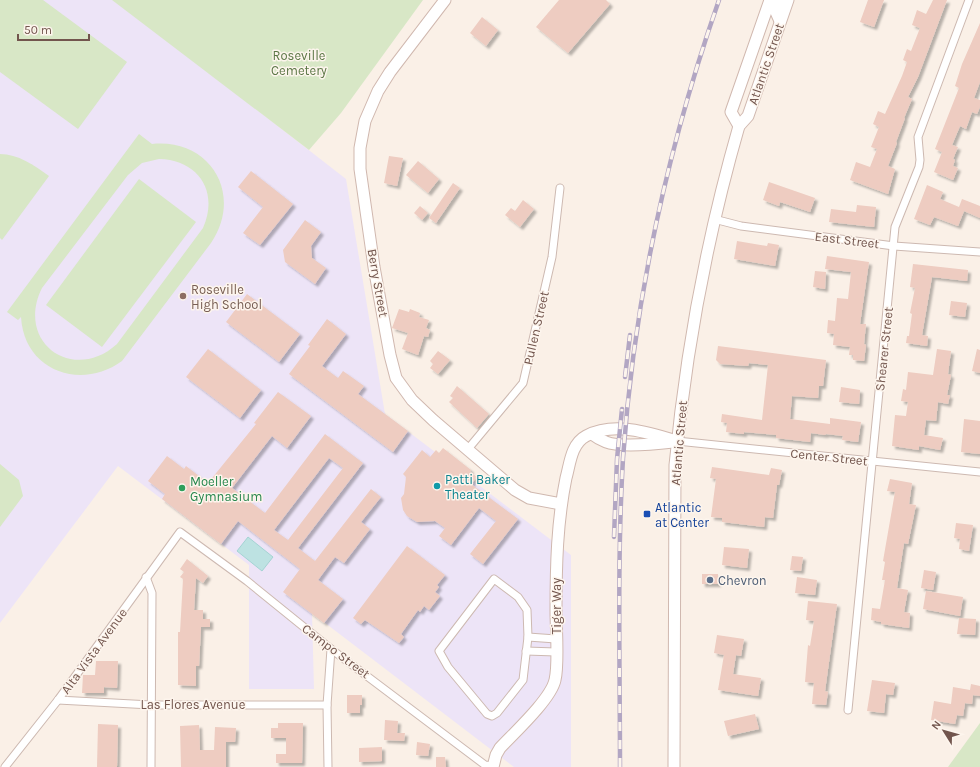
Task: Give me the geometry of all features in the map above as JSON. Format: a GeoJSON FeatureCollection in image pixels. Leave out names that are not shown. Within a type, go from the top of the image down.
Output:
{"type":"FeatureCollection","features":[{"type":"Feature","properties":{"kind":"street","name":"Berry Street"},"geometry":{"type":"LineString","coordinates":[[445,0],[378,92],[365,121],[360,148],[360,169],[374,267],[390,355],[396,378],[412,400],[515,490],[529,498],[561,504]]}},
{"type":"Feature","properties":{"kind":"street","name":"Atlantic Street"},"geometry":{"type":"LineString","coordinates":[[739,126],[731,112],[770,0]]}},
{"type":"Feature","properties":{"kind":"street"},"geometry":{"type":"LineString","coordinates":[[778,0],[776,12],[780,21]]}},
{"type":"Feature","properties":{"kind":"street","name":"Atlantic Street"},"geometry":{"type":"LineString","coordinates":[[674,767],[675,465],[693,324],[714,219],[739,126],[748,116],[788,0]]}},
{"type":"Feature","properties":{"kind":"street","name":"Shearer Street"},"geometry":{"type":"LineString","coordinates":[[848,710],[895,227],[920,160],[918,137],[969,0]]}},
{"type":"Feature","properties":{"kind":"street","name":"Pullen Street"},"geometry":{"type":"LineString","coordinates":[[468,449],[523,383],[552,257],[560,188]]}},
{"type":"Feature","properties":{"kind":"street","name":"East Street"},"geometry":{"type":"LineString","coordinates":[[714,219],[741,226],[894,246],[980,252]]}},
{"type":"Feature","properties":{"kind":"street","name":"Tiger Way"},"geometry":{"type":"LineString","coordinates":[[493,767],[496,755],[500,748],[537,707],[552,688],[555,680],[556,562],[561,504],[571,455],[581,440],[592,434],[619,429],[631,430],[677,441]]}},
{"type":"Feature","properties":{"kind":"street","name":"Center Street"},"geometry":{"type":"LineString","coordinates":[[677,441],[980,472]]}},
{"type":"Feature","properties":{"kind":"street","name":"Alta Vista Avenue"},"geometry":{"type":"LineString","coordinates":[[5,767],[58,700],[180,532]]}},
{"type":"Feature","properties":{"kind":"street","name":"Campo Street"},"geometry":{"type":"LineString","coordinates":[[180,532],[247,581],[331,649],[485,765],[493,767]]}},
{"type":"Feature","properties":{"kind":"street"},"geometry":{"type":"LineString","coordinates":[[146,578],[152,593],[151,767]]}},
{"type":"Feature","properties":{"kind":"street"},"geometry":{"type":"LineString","coordinates":[[494,579],[518,597],[527,610],[528,637],[523,680],[497,713],[492,716],[487,714],[448,667],[439,651],[494,579]]}},
{"type":"Feature","properties":{"kind":"street"},"geometry":{"type":"LineString","coordinates":[[528,637],[556,639]]}},
{"type":"Feature","properties":{"kind":"street"},"geometry":{"type":"LineString","coordinates":[[328,767],[327,705],[331,649]]}},
{"type":"Feature","properties":{"kind":"street"},"geometry":{"type":"LineString","coordinates":[[526,651],[556,652]]}},
{"type":"Feature","properties":{"kind":"street","name":"Las Flores Avenue"},"geometry":{"type":"LineString","coordinates":[[58,700],[151,705],[327,705]]}},
{"type":"Feature","properties":{"kind":"shaded area","name":"Roseville High School"},"geometry":{"type":"Polygon","coordinates":[[[0,0],[116,0],[346,179],[385,414],[571,555],[571,767],[514,767],[312,613],[314,689],[249,689],[249,565],[118,466],[0,623],[0,0]]]}},
{"type":"Feature","properties":{"kind":"green space"},"geometry":{"type":"Polygon","coordinates":[[[0,0],[43,0],[127,62],[78,129],[0,72],[0,0]]]}},
{"type":"Feature","properties":{"kind":"green space","name":"Roseville Cemetery"},"geometry":{"type":"Polygon","coordinates":[[[112,0],[423,0],[341,113],[309,150],[112,0]]]}},
{"type":"Feature","properties":{"kind":"green space"},"geometry":{"type":"Polygon","coordinates":[[[139,134],[152,144],[173,145],[190,150],[205,160],[216,173],[222,189],[224,206],[220,224],[211,243],[122,361],[106,370],[89,374],[73,374],[57,370],[43,363],[32,351],[25,336],[21,317],[18,320],[7,312],[139,134]],[[159,159],[142,163],[128,175],[42,288],[36,308],[36,325],[42,340],[53,351],[67,358],[83,360],[100,355],[117,344],[203,228],[207,215],[207,191],[202,180],[195,172],[185,165],[159,159]]]}},
{"type":"Feature","properties":{"kind":"green space"},"geometry":{"type":"Polygon","coordinates":[[[0,154],[7,154],[19,158],[32,164],[49,176],[2,240],[0,238],[0,154]]]}},
{"type":"Feature","properties":{"kind":"green space"},"geometry":{"type":"Polygon","coordinates":[[[139,179],[196,222],[102,347],[46,305],[139,179]]]}},
{"type":"Feature","properties":{"kind":"green space"},"geometry":{"type":"Polygon","coordinates":[[[0,464],[19,480],[23,496],[0,527],[0,464]]]}},
{"type":"Feature","properties":{"kind":"green space"},"geometry":{"type":"Polygon","coordinates":[[[980,723],[980,767],[948,767],[980,723]]]}},
{"type":"Feature","properties":{"kind":"water"},"geometry":{"type":"Polygon","coordinates":[[[248,537],[273,557],[262,571],[237,551],[248,537]]]}},
{"type":"Feature","properties":{"kind":"building"},"geometry":{"type":"Polygon","coordinates":[[[559,0],[606,0],[610,4],[568,53],[536,27],[559,0]]]}},
{"type":"Feature","properties":{"kind":"building"},"geometry":{"type":"Polygon","coordinates":[[[868,0],[884,0],[874,27],[860,22],[868,0]]]}},
{"type":"Feature","properties":{"kind":"building"},"geometry":{"type":"Polygon","coordinates":[[[933,0],[947,0],[918,77],[908,97],[912,99],[888,166],[895,169],[888,194],[850,180],[856,162],[870,167],[877,149],[871,147],[879,127],[873,124],[878,111],[885,114],[902,76],[907,62],[903,60],[907,49],[911,51],[920,28],[912,25],[917,10],[926,14],[933,0]]]}},
{"type":"Feature","properties":{"kind":"building"},"geometry":{"type":"Polygon","coordinates":[[[482,17],[498,30],[486,46],[470,33],[482,17]]]}},
{"type":"Feature","properties":{"kind":"building"},"geometry":{"type":"Polygon","coordinates":[[[980,23],[980,82],[974,98],[980,100],[980,107],[977,114],[972,112],[966,129],[960,126],[952,145],[958,147],[953,159],[955,160],[953,166],[958,168],[953,180],[934,172],[942,152],[935,149],[959,88],[955,86],[962,64],[980,23]]]}},
{"type":"Feature","properties":{"kind":"building"},"geometry":{"type":"Polygon","coordinates":[[[389,156],[403,158],[397,186],[384,183],[389,156]]]}},
{"type":"Feature","properties":{"kind":"building"},"geometry":{"type":"Polygon","coordinates":[[[418,161],[439,179],[428,193],[406,175],[418,161]]]}},
{"type":"Feature","properties":{"kind":"building"},"geometry":{"type":"Polygon","coordinates":[[[251,171],[293,204],[260,245],[243,233],[263,207],[238,187],[251,171]]]}},
{"type":"Feature","properties":{"kind":"building"},"geometry":{"type":"Polygon","coordinates":[[[769,182],[815,198],[810,212],[780,202],[779,206],[763,200],[769,182]]]}},
{"type":"Feature","properties":{"kind":"building"},"geometry":{"type":"Polygon","coordinates":[[[453,183],[460,188],[436,223],[429,218],[453,183]]]}},
{"type":"Feature","properties":{"kind":"building"},"geometry":{"type":"Polygon","coordinates":[[[927,185],[943,192],[940,199],[959,207],[962,199],[980,206],[980,218],[964,211],[958,226],[934,217],[930,225],[914,219],[927,185]]]}},
{"type":"Feature","properties":{"kind":"building"},"geometry":{"type":"Polygon","coordinates":[[[523,200],[534,209],[520,227],[505,215],[511,208],[515,211],[523,200]]]}},
{"type":"Feature","properties":{"kind":"building"},"geometry":{"type":"Polygon","coordinates":[[[857,205],[876,207],[874,227],[829,222],[831,209],[856,212],[857,205]]]}},
{"type":"Feature","properties":{"kind":"building"},"geometry":{"type":"Polygon","coordinates":[[[420,206],[428,213],[422,220],[414,213],[420,206]]]}},
{"type":"Feature","properties":{"kind":"building"},"geometry":{"type":"Polygon","coordinates":[[[305,220],[321,232],[311,246],[312,258],[326,268],[315,284],[285,262],[283,250],[305,220]]]}},
{"type":"Feature","properties":{"kind":"building"},"geometry":{"type":"Polygon","coordinates":[[[737,241],[767,246],[768,243],[779,245],[775,266],[734,259],[737,241]]]}},
{"type":"Feature","properties":{"kind":"building"},"geometry":{"type":"Polygon","coordinates":[[[827,256],[869,262],[860,324],[866,324],[864,361],[853,360],[853,355],[849,355],[850,347],[833,345],[834,334],[827,333],[828,320],[835,321],[837,298],[848,299],[851,272],[825,269],[827,256]]]}},
{"type":"Feature","properties":{"kind":"building"},"geometry":{"type":"Polygon","coordinates":[[[913,264],[968,270],[967,281],[932,277],[922,335],[928,336],[927,346],[906,343],[907,336],[909,336],[912,314],[910,313],[915,288],[910,287],[913,264]]]}},
{"type":"Feature","properties":{"kind":"building"},"geometry":{"type":"Polygon","coordinates":[[[815,271],[826,272],[825,289],[813,287],[815,271]]]}},
{"type":"Feature","properties":{"kind":"building"},"geometry":{"type":"Polygon","coordinates":[[[247,294],[300,334],[279,362],[226,322],[247,294]]]}},
{"type":"Feature","properties":{"kind":"building"},"geometry":{"type":"Polygon","coordinates":[[[951,301],[967,303],[965,317],[949,315],[951,301]]]}},
{"type":"Feature","properties":{"kind":"building"},"geometry":{"type":"Polygon","coordinates":[[[399,309],[409,312],[410,309],[420,313],[419,317],[429,320],[426,328],[430,330],[428,337],[424,336],[418,355],[402,349],[408,333],[392,328],[399,309]]]}},
{"type":"Feature","properties":{"kind":"building"},"geometry":{"type":"Polygon","coordinates":[[[327,319],[346,334],[322,366],[338,378],[343,371],[364,386],[358,394],[408,431],[393,452],[289,374],[310,346],[308,345],[327,319]]]}},
{"type":"Feature","properties":{"kind":"building"},"geometry":{"type":"Polygon","coordinates":[[[718,346],[826,360],[823,386],[819,386],[818,398],[792,396],[790,419],[830,424],[830,418],[861,422],[858,442],[842,440],[843,436],[826,434],[811,433],[810,442],[776,438],[776,435],[726,432],[727,423],[721,422],[722,414],[762,420],[768,365],[749,363],[748,366],[720,364],[716,360],[718,346]]]}},
{"type":"Feature","properties":{"kind":"building"},"geometry":{"type":"Polygon","coordinates":[[[208,349],[261,390],[240,418],[186,377],[208,349]]]}},
{"type":"Feature","properties":{"kind":"building"},"geometry":{"type":"Polygon","coordinates":[[[937,349],[951,351],[948,374],[951,375],[947,395],[950,395],[948,404],[938,402],[936,421],[926,420],[924,435],[943,438],[940,450],[919,446],[919,450],[892,446],[895,415],[906,416],[908,402],[901,401],[903,389],[906,390],[908,372],[933,375],[937,349]]]}},
{"type":"Feature","properties":{"kind":"building"},"geometry":{"type":"Polygon","coordinates":[[[977,349],[980,350],[980,373],[972,371],[977,349]]]}},
{"type":"Feature","properties":{"kind":"building"},"geometry":{"type":"Polygon","coordinates":[[[438,351],[450,360],[438,374],[430,368],[433,364],[430,361],[438,351]]]}},
{"type":"Feature","properties":{"kind":"building"},"geometry":{"type":"Polygon","coordinates":[[[457,386],[489,414],[477,428],[449,402],[453,398],[450,396],[457,386]]]}},
{"type":"Feature","properties":{"kind":"building"},"geometry":{"type":"Polygon","coordinates":[[[841,387],[860,390],[859,404],[839,402],[841,387]]]}},
{"type":"Feature","properties":{"kind":"building"},"geometry":{"type":"Polygon","coordinates":[[[278,392],[311,416],[287,448],[272,436],[232,488],[265,513],[325,434],[363,463],[298,548],[315,561],[371,489],[381,497],[361,522],[370,529],[344,563],[335,557],[318,580],[343,599],[324,623],[283,592],[300,569],[238,521],[221,544],[162,499],[165,494],[148,481],[167,456],[184,469],[186,466],[208,483],[256,424],[254,423],[278,392]],[[329,458],[274,530],[288,540],[343,468],[329,458]]]}},
{"type":"Feature","properties":{"kind":"building"},"geometry":{"type":"Polygon","coordinates":[[[964,419],[980,421],[980,454],[961,452],[964,419]]]}},
{"type":"Feature","properties":{"kind":"building"},"geometry":{"type":"Polygon","coordinates":[[[443,448],[471,470],[470,472],[477,477],[471,484],[518,519],[483,564],[470,554],[496,521],[479,508],[451,545],[439,536],[445,528],[435,521],[417,522],[407,516],[403,510],[401,498],[404,494],[406,477],[403,474],[422,450],[430,457],[436,450],[439,453],[443,448]]]}},
{"type":"Feature","properties":{"kind":"building"},"geometry":{"type":"Polygon","coordinates":[[[712,467],[769,475],[771,468],[782,470],[779,485],[777,485],[773,518],[765,517],[764,527],[722,522],[722,518],[711,517],[716,479],[710,478],[712,467]]]}},
{"type":"Feature","properties":{"kind":"building"},"geometry":{"type":"Polygon","coordinates":[[[890,479],[912,483],[909,504],[916,505],[908,544],[904,543],[897,588],[908,590],[904,612],[910,613],[909,628],[881,624],[881,622],[871,620],[872,608],[880,609],[885,580],[882,580],[885,562],[883,561],[895,492],[887,491],[890,479]]]}},
{"type":"Feature","properties":{"kind":"building"},"geometry":{"type":"Polygon","coordinates":[[[956,523],[973,525],[969,551],[959,549],[960,539],[954,538],[956,523]]]}},
{"type":"Feature","properties":{"kind":"building"},"geometry":{"type":"Polygon","coordinates":[[[407,546],[445,575],[437,585],[439,587],[435,592],[440,596],[429,610],[424,606],[420,612],[418,610],[401,634],[404,637],[399,643],[365,620],[361,624],[353,618],[407,546]]]}},
{"type":"Feature","properties":{"kind":"building"},"geometry":{"type":"Polygon","coordinates":[[[724,547],[749,549],[747,568],[722,565],[724,547]]]}},
{"type":"Feature","properties":{"kind":"building"},"geometry":{"type":"Polygon","coordinates":[[[792,556],[803,557],[801,571],[790,570],[792,556]]]}},
{"type":"Feature","properties":{"kind":"building"},"geometry":{"type":"Polygon","coordinates":[[[187,559],[208,576],[203,583],[196,578],[194,610],[203,610],[203,619],[210,619],[210,627],[201,627],[199,666],[196,666],[196,686],[178,685],[178,632],[180,632],[183,579],[180,577],[184,572],[180,569],[187,559]]]}},
{"type":"Feature","properties":{"kind":"building"},"geometry":{"type":"Polygon","coordinates":[[[924,570],[936,572],[933,590],[921,588],[924,570]]]}},
{"type":"Feature","properties":{"kind":"building"},"geometry":{"type":"Polygon","coordinates":[[[702,574],[718,574],[718,584],[702,584],[702,574]]]}},
{"type":"Feature","properties":{"kind":"building"},"geometry":{"type":"Polygon","coordinates":[[[797,577],[817,580],[815,595],[795,593],[797,577]]]}},
{"type":"Feature","properties":{"kind":"building"},"geometry":{"type":"Polygon","coordinates":[[[926,591],[963,597],[960,616],[923,609],[926,591]]]}},
{"type":"Feature","properties":{"kind":"building"},"geometry":{"type":"Polygon","coordinates":[[[808,601],[837,604],[825,691],[828,692],[826,705],[812,704],[814,683],[805,682],[808,645],[810,646],[814,621],[806,620],[808,601]]]}},
{"type":"Feature","properties":{"kind":"building"},"geometry":{"type":"Polygon","coordinates":[[[959,618],[976,619],[975,635],[957,634],[959,618]]]}},
{"type":"Feature","properties":{"kind":"building"},"geometry":{"type":"Polygon","coordinates":[[[717,635],[744,639],[741,656],[736,655],[733,674],[761,678],[758,696],[718,690],[724,655],[714,653],[717,635]]]}},
{"type":"Feature","properties":{"kind":"building"},"geometry":{"type":"Polygon","coordinates":[[[96,661],[118,661],[117,688],[104,687],[104,693],[82,693],[83,675],[95,675],[96,661]]]}},
{"type":"Feature","properties":{"kind":"building"},"geometry":{"type":"Polygon","coordinates":[[[872,680],[895,683],[893,695],[886,694],[884,713],[867,711],[872,680]]]}},
{"type":"Feature","properties":{"kind":"building"},"geometry":{"type":"Polygon","coordinates":[[[971,684],[980,686],[980,696],[973,695],[972,704],[965,703],[963,716],[957,715],[955,724],[931,720],[934,701],[951,704],[953,687],[970,690],[971,684]]]}},
{"type":"Feature","properties":{"kind":"building"},"geometry":{"type":"Polygon","coordinates":[[[347,695],[362,695],[360,713],[347,713],[347,695]]]}},
{"type":"Feature","properties":{"kind":"building"},"geometry":{"type":"Polygon","coordinates":[[[755,714],[759,729],[728,736],[724,721],[755,714]]]}},
{"type":"Feature","properties":{"kind":"building"},"geometry":{"type":"Polygon","coordinates":[[[385,720],[398,721],[397,733],[405,733],[404,741],[384,740],[385,720]]]}},
{"type":"Feature","properties":{"kind":"building"},"geometry":{"type":"Polygon","coordinates":[[[278,723],[303,723],[302,763],[276,763],[276,754],[286,754],[286,738],[271,738],[271,728],[278,728],[278,723]]]}},
{"type":"Feature","properties":{"kind":"building"},"geometry":{"type":"Polygon","coordinates":[[[98,724],[118,725],[117,767],[97,767],[98,724]]]}},
{"type":"Feature","properties":{"kind":"building"},"geometry":{"type":"Polygon","coordinates":[[[199,725],[200,750],[214,750],[215,727],[236,728],[235,742],[226,742],[226,767],[181,767],[180,726],[199,725]]]}},
{"type":"Feature","properties":{"kind":"building"},"geometry":{"type":"Polygon","coordinates":[[[417,742],[430,744],[428,756],[416,755],[417,742]]]}},
{"type":"Feature","properties":{"kind":"building"},"geometry":{"type":"Polygon","coordinates":[[[382,747],[382,761],[359,762],[359,748],[382,747]]]}},
{"type":"Feature","properties":{"kind":"building"},"geometry":{"type":"Polygon","coordinates":[[[436,757],[445,757],[446,767],[436,767],[436,757]]]}},
{"type":"Feature","properties":{"kind":"railway"},"geometry":{"type":"LineString","coordinates":[[620,767],[619,612],[621,497],[628,399],[635,341],[644,283],[669,169],[700,56],[719,0]]}},
{"type":"Feature","properties":{"kind":"railway"},"geometry":{"type":"LineString","coordinates":[[625,377],[630,335]]}},
{"type":"Feature","properties":{"kind":"railway"},"geometry":{"type":"LineString","coordinates":[[614,537],[617,459],[622,409]]}},
{"type":"Feature","properties":{"kind":"place","name":"Roseville High School"},"geometry":{"type":"Point","coordinates":[183,296]}},
{"type":"Feature","properties":{"kind":"place","name":"Patti Baker Theater"},"geometry":{"type":"Point","coordinates":[437,486]}},
{"type":"Feature","properties":{"kind":"place","name":"Moeller Gymnasium"},"geometry":{"type":"Point","coordinates":[182,488]}},
{"type":"Feature","properties":{"kind":"place","name":"Atlantic at Center"},"geometry":{"type":"Point","coordinates":[647,514]}},
{"type":"Feature","properties":{"kind":"place","name":"Chevron"},"geometry":{"type":"Point","coordinates":[710,580]}}]}
